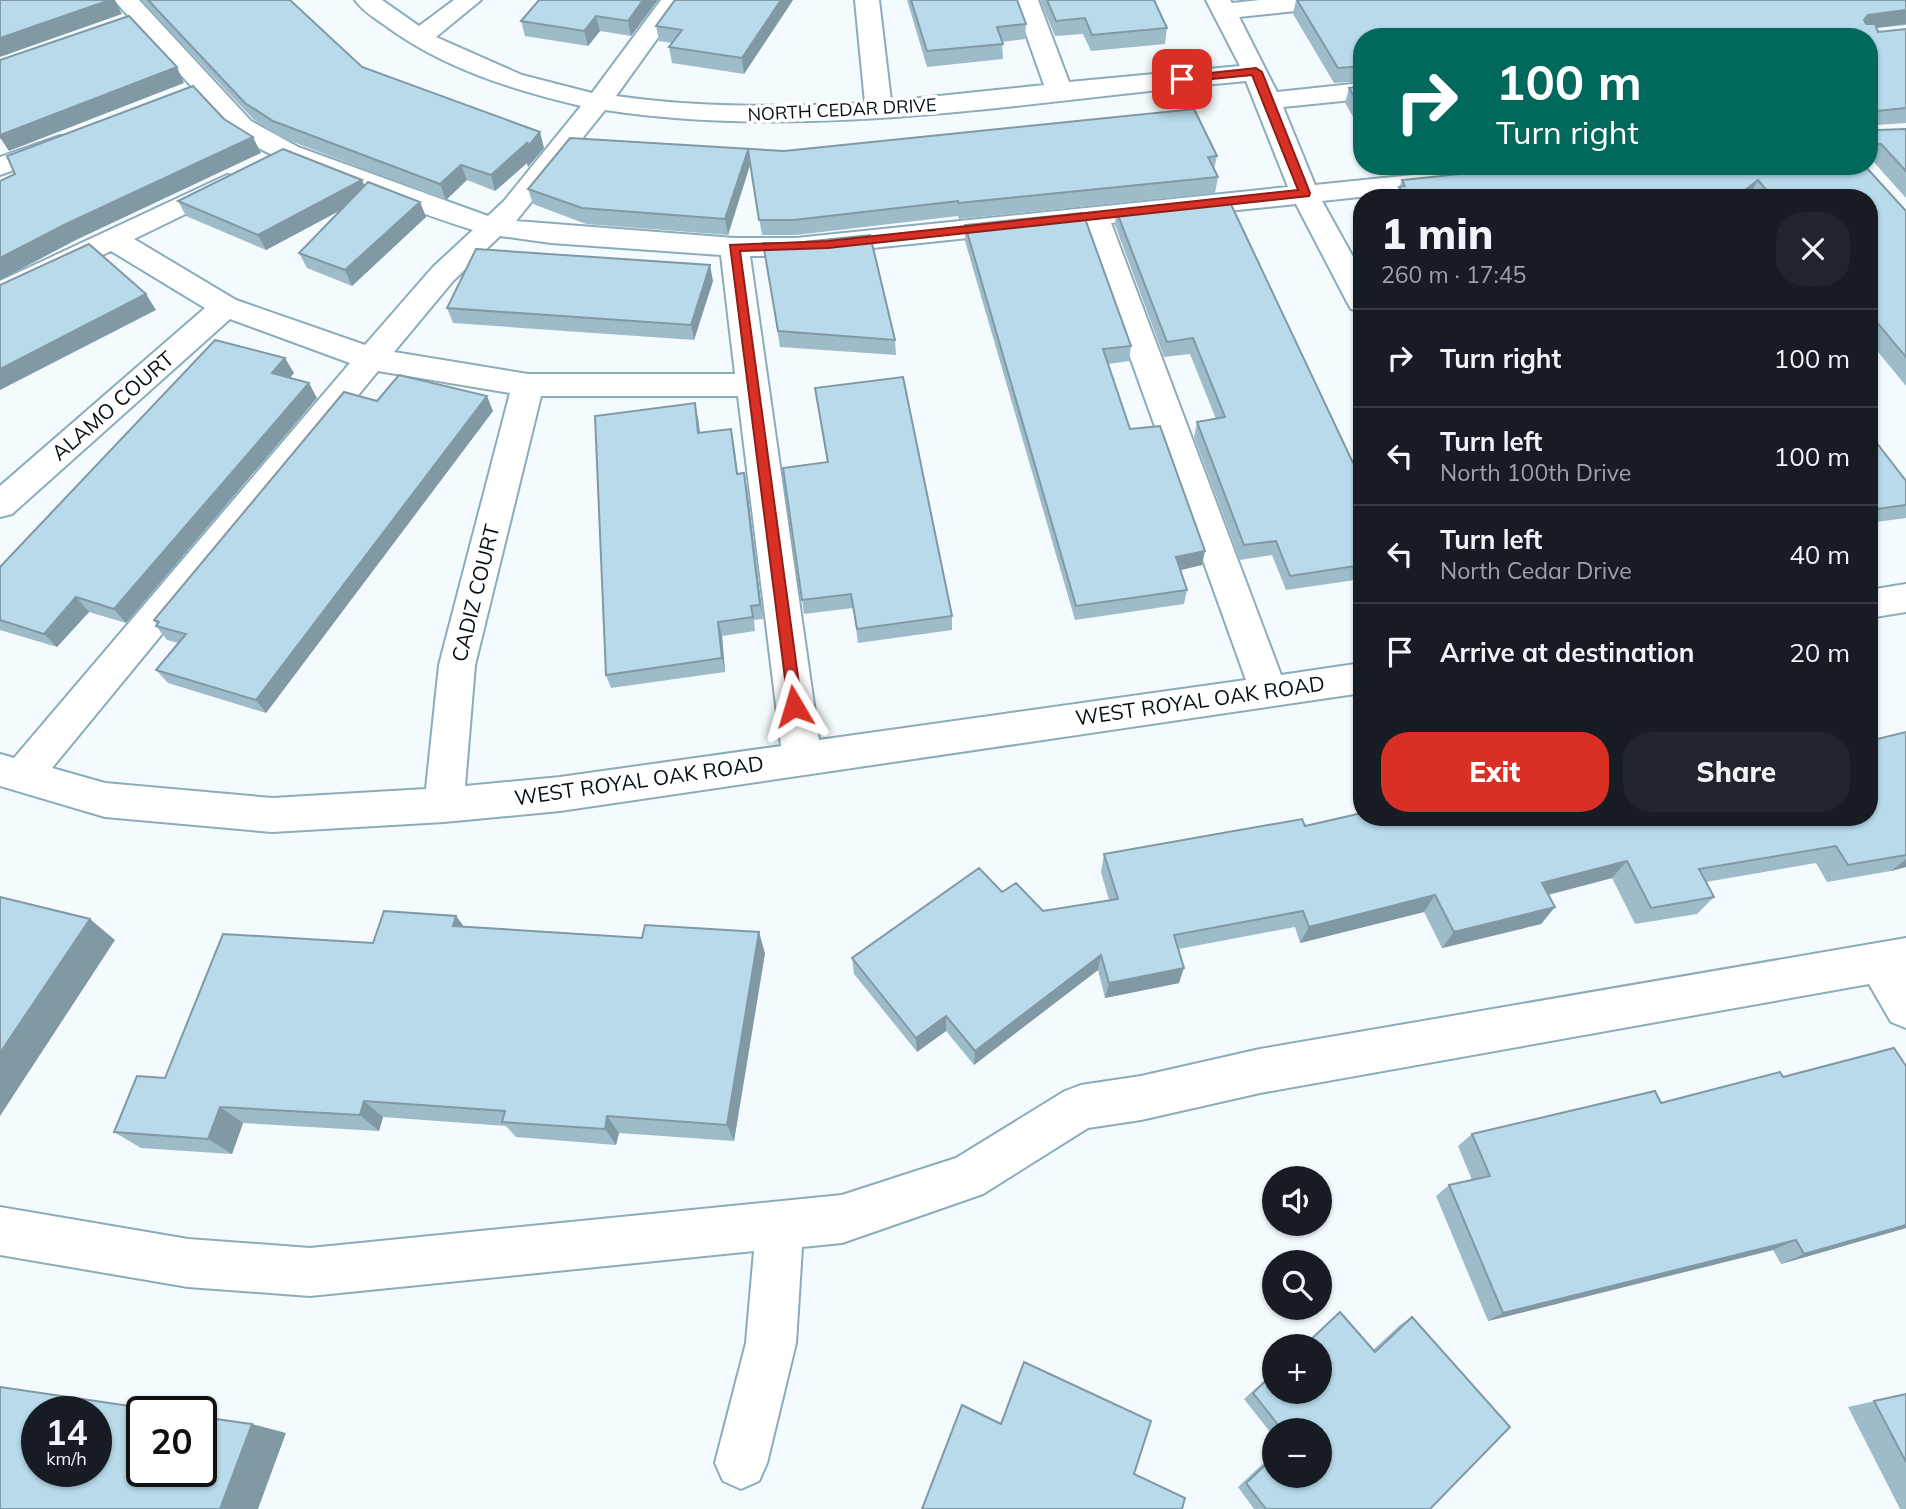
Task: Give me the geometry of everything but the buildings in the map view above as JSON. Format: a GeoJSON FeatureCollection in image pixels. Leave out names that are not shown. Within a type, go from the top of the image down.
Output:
{"type":"FeatureCollection","features":[{"type":"Feature","properties":{"kind":"street","name":"NORTH CEDAR DRIVE"},"geometry":{"type":"LineString","coordinates":[[367,0],[419,38],[485,70],[544,89],[598,102],[680,112],[760,117],[879,109],[1256,72]]}},
{"type":"Feature","properties":{"kind":"street"},"geometry":{"type":"LineString","coordinates":[[419,38],[469,0]]}},
{"type":"Feature","properties":{"kind":"street"},"geometry":{"type":"LineString","coordinates":[[11,773],[443,275],[514,207],[598,102],[673,0]]}},
{"type":"Feature","properties":{"kind":"street"},"geometry":{"type":"LineString","coordinates":[[867,0],[879,109]]}},
{"type":"Feature","properties":{"kind":"street"},"geometry":{"type":"LineString","coordinates":[[1026,0],[1059,91]]}},
{"type":"Feature","properties":{"kind":"street"},"geometry":{"type":"LineString","coordinates":[[1333,0],[1221,5],[1256,72],[1304,193],[1353,285]]}},
{"type":"Feature","properties":{"kind":"street"},"geometry":{"type":"LineString","coordinates":[[128,15],[193,92],[269,145],[445,212],[495,227],[551,234],[734,247],[828,244],[1483,176]]}},
{"type":"Feature","properties":{"kind":"street"},"geometry":{"type":"LineString","coordinates":[[1268,101],[1353,92]]}},
{"type":"Feature","properties":{"kind":"street"},"geometry":{"type":"LineString","coordinates":[[0,167],[77,137]]}},
{"type":"Feature","properties":{"kind":"street"},"geometry":{"type":"LineString","coordinates":[[0,293],[288,153]]}},
{"type":"Feature","properties":{"kind":"street"},"geometry":{"type":"LineString","coordinates":[[1094,216],[1269,691]]}},
{"type":"Feature","properties":{"kind":"street"},"geometry":{"type":"LineString","coordinates":[[112,239],[225,307],[372,359],[528,385],[752,385]]}},
{"type":"Feature","properties":{"kind":"street"},"geometry":{"type":"LineString","coordinates":[[734,247],[802,759]]}},
{"type":"Feature","properties":{"kind":"street","name":"ALAMO COURT"},"geometry":{"type":"LineString","coordinates":[[0,505],[225,307]]}},
{"type":"Feature","properties":{"kind":"street","name":"CADIZ COURT"},"geometry":{"type":"LineString","coordinates":[[444,805],[457,665],[528,385]]}},
{"type":"Feature","properties":{"kind":"street"},"geometry":{"type":"LineString","coordinates":[[1878,603],[1906,598]]}},
{"type":"Feature","properties":{"kind":"street","name":"WEST ROYAL OAK ROAD"},"geometry":{"type":"LineString","coordinates":[[11,773],[105,800],[272,815],[444,805],[560,794],[1353,679]]}},
{"type":"Feature","properties":{"kind":"street"},"geometry":{"type":"LineString","coordinates":[[0,1231],[188,1263],[310,1272],[842,1219],[967,1178],[1081,1107],[1141,1098],[1260,1071],[1892,960],[1906,1008]]}},
{"type":"Feature","properties":{"kind":"street"},"geometry":{"type":"LineString","coordinates":[[741,1463],[771,1343],[780,1225]]}},
{"type":"Feature","properties":{"kind":"route"},"geometry":{"type":"LineString","coordinates":[[794,706],[734,247],[828,244],[1304,193],[1256,72],[1182,79]]}}]}
